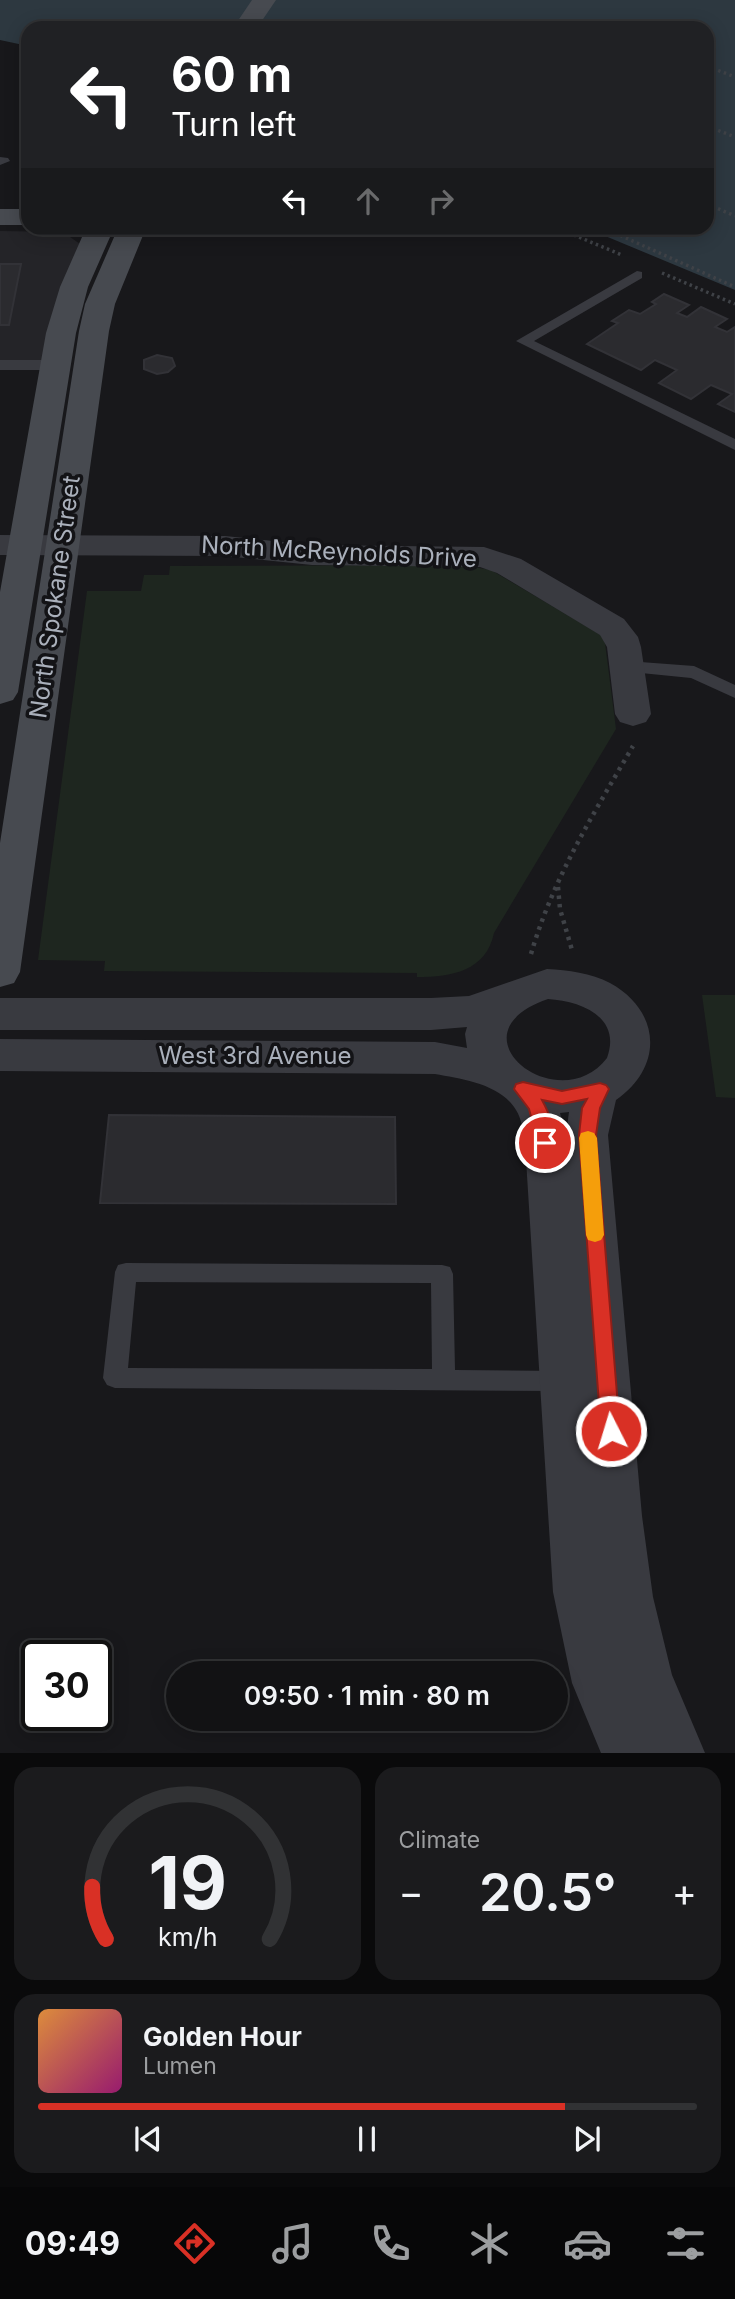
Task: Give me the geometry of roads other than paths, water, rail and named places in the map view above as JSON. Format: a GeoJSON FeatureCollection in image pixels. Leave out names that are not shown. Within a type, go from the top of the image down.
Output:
{"type":"FeatureCollection","features":[{"type":"Feature","properties":{"kind":"main road"},"geometry":{"type":"LineString","coordinates":[[250,21],[264,0]]}},
{"type":"Feature","properties":{"kind":"main road"},"geometry":{"type":"LineString","coordinates":[[0,217],[21,217]]}},
{"type":"Feature","properties":{"kind":"main road","name":"North Spokane Street"},"geometry":{"type":"LineString","coordinates":[[0,692],[12,545],[74,287],[97,235]]}},
{"type":"Feature","properties":{"kind":"main road","name":"North Spokane Street"},"geometry":{"type":"LineString","coordinates":[[0,972],[98,313],[129,235]]}},
{"type":"Feature","properties":{"kind":"street","name":"North McReynolds Drive"},"geometry":{"type":"LineString","coordinates":[[12,545],[237,546],[312,555],[484,557],[509,566],[612,627],[624,647],[633,714]]}},
{"type":"Feature","properties":{"kind":"street"},"geometry":{"type":"LineString","coordinates":[[514,1084],[562,1097],[600,1089],[616,1079],[632,1050],[631,1035],[625,1019],[598,994],[573,986],[547,984],[508,997],[488,1021],[485,1033],[489,1057],[514,1084],[536,1105],[541,1117],[584,1381],[620,1551],[629,1614],[652,1694],[679,1753]]}},
{"type":"Feature","properties":{"kind":"street","name":"West 3rd Avenue"},"geometry":{"type":"LineString","coordinates":[[0,1014],[431,1014],[469,1011],[508,997]]}},
{"type":"Feature","properties":{"kind":"street","name":"West 3rd Avenue"},"geometry":{"type":"LineString","coordinates":[[0,1055],[435,1058],[471,1065],[514,1084]]}},
{"type":"Feature","properties":{"kind":"street"},"geometry":{"type":"LineString","coordinates":[[600,1089],[591,1108],[587,1135],[582,1612],[598,1683],[627,1753]]}},
{"type":"Feature","properties":{"kind":"lane"},"geometry":{"type":"LineString","coordinates":[[638,275],[523,341],[735,445]]}},
{"type":"Feature","properties":{"kind":"lane"},"geometry":{"type":"LineString","coordinates":[[0,365],[54,365]]}},
{"type":"Feature","properties":{"kind":"lane"},"geometry":{"type":"LineString","coordinates":[[627,667],[694,672],[735,692]]}},
{"type":"Feature","properties":{"kind":"lane"},"geometry":{"type":"LineString","coordinates":[[444,1380],[442,1274],[126,1272],[115,1378],[584,1381]]}}]}
